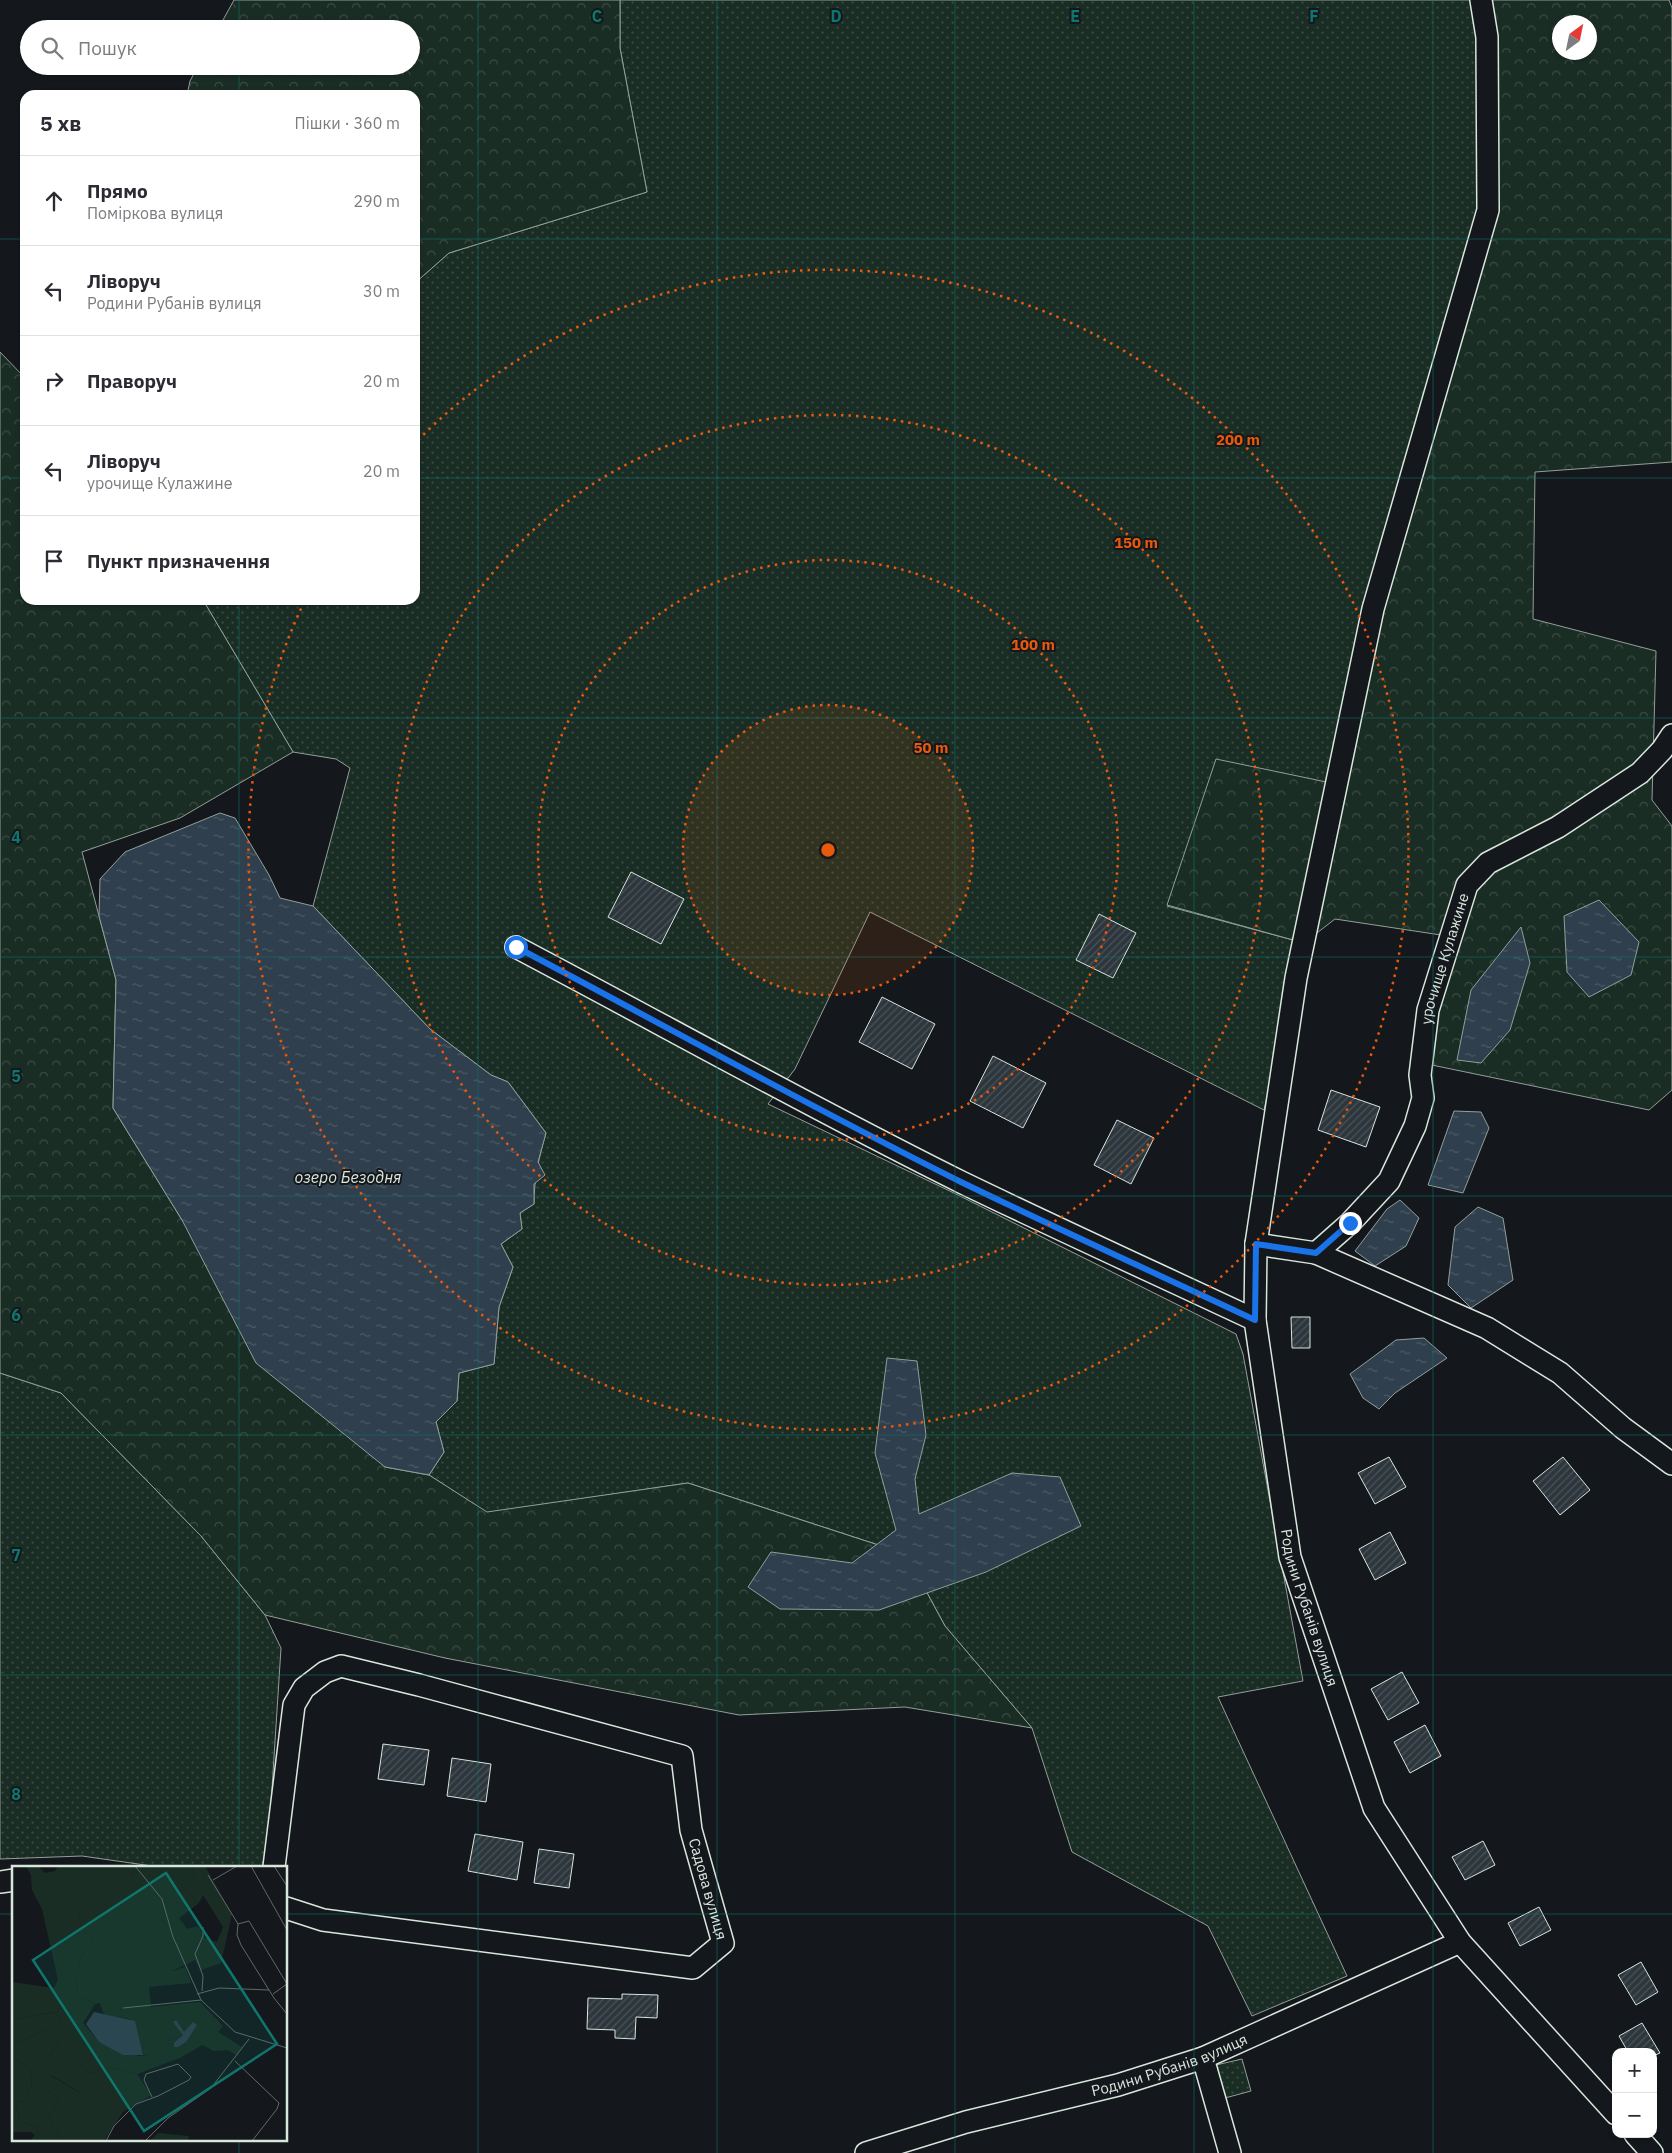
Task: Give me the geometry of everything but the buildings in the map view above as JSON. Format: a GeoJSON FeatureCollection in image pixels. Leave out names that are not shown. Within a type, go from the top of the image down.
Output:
{"type":"FeatureCollection","features":[{"type":"Feature","properties":{"kind":"street","name":"Родини Рубанів вулиця"},"geometry":{"type":"LineString","coordinates":[[1481,0],[1488,37],[1488,210],[1373,609],[1296,978],[1256,1244],[1255,1320],[1290,1557],[1374,1808],[1460,1942],[1612,2110]]}},
{"type":"Feature","properties":{"kind":"street","name":"урочище Кулажине"},"geometry":{"type":"LineString","coordinates":[[1316,1253],[1350,1223],[1389,1181],[1416,1126],[1423,1098],[1420,1074],[1422,1045],[1428,1010],[1468,885],[1488,863],[1558,827],[1640,773],[1662,750],[1672,735]]}},
{"type":"Feature","properties":{"kind":"street"},"geometry":{"type":"LineString","coordinates":[[516,947],[668,1027],[758,1078],[962,1182],[1255,1320]]}},
{"type":"Feature","properties":{"kind":"street"},"geometry":{"type":"LineString","coordinates":[[1256,1244],[1316,1253],[1486,1328],[1560,1373],[1623,1428],[1672,1464]]}},
{"type":"Feature","properties":{"kind":"street","name":"Садова вулиця"},"geometry":{"type":"LineString","coordinates":[[274,1866],[294,1705],[304,1688],[326,1672],[341,1666],[419,1685],[682,1756],[691,1830],[723,1942],[693,1968],[323,1920],[288,1909]]}},
{"type":"Feature","properties":{"kind":"street","name":"Родини Рубанів вулиця"},"geometry":{"type":"LineString","coordinates":[[866,2153],[966,2122],[1118,2085],[1203,2058],[1460,1942]]}},
{"type":"Feature","properties":{"kind":"street"},"geometry":{"type":"LineString","coordinates":[[1203,2058],[1230,2153]]}},
{"type":"Feature","properties":{"kind":"street"},"geometry":{"type":"LineString","coordinates":[[1639,2138],[1652,2153]]}},
{"type":"Feature","properties":{"kind":"green space"},"geometry":{"type":"Polygon","coordinates":[[[234,0],[620,0],[620,48],[647,192],[449,253],[420,279],[420,90],[188,90],[193,75],[420,75],[420,20],[223,20],[234,0]]]}},
{"type":"Feature","properties":{"kind":"green space"},"geometry":{"type":"Polygon","coordinates":[[[620,0],[1481,0],[1488,210],[1337,784],[1167,906],[1304,943],[1264,1110],[870,912],[795,1069],[768,1104],[954,1193],[1236,1334],[1243,1354],[1303,1681],[1218,1697],[1347,1976],[1252,2016],[1208,1926],[1072,1852],[1032,1728],[945,1626],[906,1554],[688,1483],[487,1513],[429,1475],[444,1452],[436,1422],[457,1401],[459,1373],[494,1364],[499,1307],[513,1267],[501,1244],[522,1229],[520,1213],[534,1204],[537,1168],[546,1133],[508,1082],[491,1075],[430,1029],[313,906],[350,768],[336,759],[293,752],[206,605],[420,605],[420,279],[449,253],[647,192],[620,48],[620,0]]]}},
{"type":"Feature","properties":{"kind":"green space"},"geometry":{"type":"Polygon","coordinates":[[[1481,0],[1669,0],[1672,8],[1672,462],[1535,472],[1533,619],[1656,651],[1652,800],[1672,826],[1672,1090],[1649,1110],[1427,1064],[1441,935],[1335,919],[1304,943],[1167,905],[1216,759],[1336,784],[1488,210],[1481,0]]]}},
{"type":"Feature","properties":{"kind":"green space"},"geometry":{"type":"Polygon","coordinates":[[[0,352],[20,373],[20,605],[206,605],[293,752],[180,818],[82,852],[116,980],[113,1108],[182,1220],[385,1467],[429,1475],[487,1512],[688,1483],[906,1554],[945,1626],[1032,1728],[905,1707],[739,1715],[445,1658],[265,1615],[201,1536],[61,1393],[0,1373],[0,352]]]}},
{"type":"Feature","properties":{"kind":"green space"},"geometry":{"type":"Polygon","coordinates":[[[0,1373],[61,1393],[201,1536],[265,1615],[281,1648],[267,1866],[152,1866],[82,1856],[0,1859],[0,1373]]]}},
{"type":"Feature","properties":{"kind":"green space"},"geometry":{"type":"Polygon","coordinates":[[[1242,2059],[1251,2091],[1225,2098],[1216,2065],[1242,2059]]]}},
{"type":"Feature","properties":{"kind":"water","name":"озеро Безодня"},"geometry":{"type":"Polygon","coordinates":[[[220,813],[235,818],[269,875],[280,898],[313,906],[430,1029],[491,1075],[508,1082],[546,1133],[538,1162],[545,1175],[534,1184],[534,1204],[520,1213],[522,1229],[501,1244],[513,1267],[499,1307],[494,1364],[459,1373],[457,1401],[436,1422],[444,1452],[429,1475],[385,1467],[256,1363],[182,1220],[113,1108],[116,980],[99,916],[100,879],[125,852],[220,813]]]}},
{"type":"Feature","properties":{"kind":"water"},"geometry":{"type":"Polygon","coordinates":[[[1599,900],[1639,942],[1631,975],[1589,997],[1567,972],[1564,916],[1599,900]]]}},
{"type":"Feature","properties":{"kind":"water"},"geometry":{"type":"Polygon","coordinates":[[[1521,927],[1530,963],[1510,1030],[1481,1063],[1457,1060],[1471,990],[1521,927]]]}},
{"type":"Feature","properties":{"kind":"water"},"geometry":{"type":"Polygon","coordinates":[[[1454,1111],[1481,1112],[1489,1128],[1463,1193],[1428,1185],[1454,1111]]]}},
{"type":"Feature","properties":{"kind":"water"},"geometry":{"type":"Polygon","coordinates":[[[1400,1200],[1419,1218],[1406,1246],[1375,1266],[1355,1251],[1387,1209],[1400,1200]]]}},
{"type":"Feature","properties":{"kind":"water"},"geometry":{"type":"Polygon","coordinates":[[[1478,1207],[1503,1218],[1513,1280],[1471,1308],[1448,1285],[1455,1227],[1478,1207]]]}},
{"type":"Feature","properties":{"kind":"water"},"geometry":{"type":"Polygon","coordinates":[[[1424,1338],[1447,1358],[1395,1393],[1379,1409],[1363,1398],[1350,1374],[1396,1340],[1424,1338]]]}},
{"type":"Feature","properties":{"kind":"water"},"geometry":{"type":"Polygon","coordinates":[[[887,1358],[917,1361],[926,1435],[915,1479],[919,1514],[1012,1473],[1060,1477],[1081,1526],[986,1572],[879,1610],[780,1609],[748,1587],[771,1552],[852,1563],[896,1530],[875,1453],[887,1358]]]}},
{"type":"Feature","properties":{"kind":"route"},"geometry":{"type":"LineString","coordinates":[[516,947],[668,1027],[758,1078],[962,1182],[1255,1320],[1256,1244],[1316,1253],[1350,1223]]}}]}
